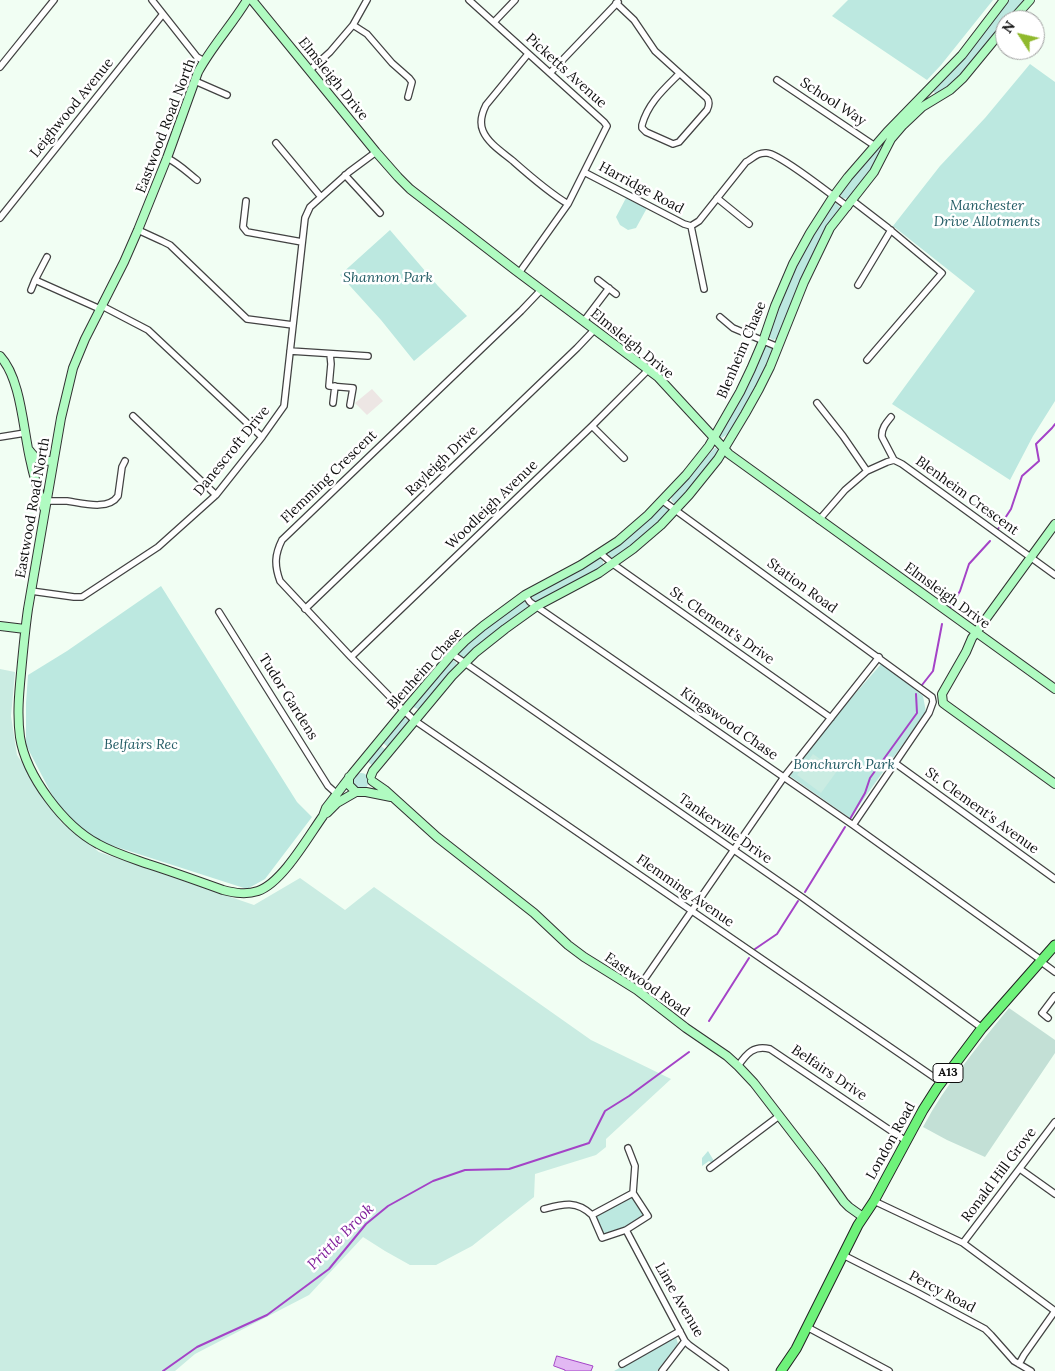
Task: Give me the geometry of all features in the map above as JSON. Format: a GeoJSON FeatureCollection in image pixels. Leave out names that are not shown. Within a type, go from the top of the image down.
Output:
{"type":"FeatureCollection","features":[{"type":"Feature","properties":{"kind":"main road","name":"London Road"},"geometry":{"type":"LineString","coordinates":[[781,1371],[796,1350],[863,1217],[874,1201],[923,1110],[941,1082],[982,1028],[1055,945]]}},
{"type":"Feature","properties":{"kind":"street"},"geometry":{"type":"LineString","coordinates":[[0,67],[54,0]]}},
{"type":"Feature","properties":{"kind":"street"},"geometry":{"type":"LineString","coordinates":[[152,0],[197,57],[204,61]]}},
{"type":"Feature","properties":{"kind":"street","name":"Eastwood Road North"},"geometry":{"type":"LineString","coordinates":[[247,0],[204,61],[138,230],[85,339],[73,368],[53,460],[25,629],[18,716],[20,739],[39,784],[50,801],[69,824],[82,834],[112,851],[228,892],[250,893],[263,889],[274,881],[297,853],[323,816]]}},
{"type":"Feature","properties":{"kind":"street","name":"Elmsleigh Drive"},"geometry":{"type":"LineString","coordinates":[[252,0],[376,152],[410,189],[658,377],[734,458],[1055,689]]}},
{"type":"Feature","properties":{"kind":"street"},"geometry":{"type":"LineString","coordinates":[[310,70],[330,52],[353,25],[367,0]]}},
{"type":"Feature","properties":{"kind":"street","name":"Picketts Avenue"},"geometry":{"type":"LineString","coordinates":[[469,0],[607,126],[568,204],[519,273]]}},
{"type":"Feature","properties":{"kind":"street"},"geometry":{"type":"LineString","coordinates":[[494,22],[515,0]]}},
{"type":"Feature","properties":{"kind":"street","name":"Blenheim Chase"},"geometry":{"type":"LineString","coordinates":[[352,775],[452,654],[483,626],[525,595],[600,554],[634,528],[686,475],[714,438],[740,392],[793,264],[810,232],[833,197],[903,114],[962,55],[1004,0]]}},
{"type":"Feature","properties":{"kind":"street"},"geometry":{"type":"LineString","coordinates":[[1021,10],[1030,0]]}},
{"type":"Feature","properties":{"kind":"street"},"geometry":{"type":"LineString","coordinates":[[550,73],[618,1],[634,20],[655,51],[707,98],[709,104],[707,110],[679,142],[673,144],[646,132],[642,125],[656,97],[679,74]]}},
{"type":"Feature","properties":{"kind":"street","name":"Leighwood Avenue"},"geometry":{"type":"LineString","coordinates":[[0,218],[163,14]]}},
{"type":"Feature","properties":{"kind":"street"},"geometry":{"type":"LineString","coordinates":[[353,25],[367,34],[392,63],[409,78],[412,82],[408,97]]}},
{"type":"Feature","properties":{"kind":"street","name":"Blenheim Chase"},"geometry":{"type":"LineString","coordinates":[[371,778],[373,771],[414,720],[464,663],[500,633],[538,606],[613,564],[646,538],[676,509],[705,476],[724,449],[759,389],[804,282],[830,228],[874,172],[891,139],[903,125],[922,107],[950,90],[963,78],[995,39]]}},
{"type":"Feature","properties":{"kind":"street"},"geometry":{"type":"LineString","coordinates":[[528,54],[486,104],[482,114],[482,130],[501,151],[545,188],[568,204]]}},
{"type":"Feature","properties":{"kind":"street","name":"School Way"},"geometry":{"type":"LineString","coordinates":[[777,80],[875,146]]}},
{"type":"Feature","properties":{"kind":"street"},"geometry":{"type":"LineString","coordinates":[[195,81],[227,95]]}},
{"type":"Feature","properties":{"kind":"street"},"geometry":{"type":"LineString","coordinates":[[276,144],[321,197]]}},
{"type":"Feature","properties":{"kind":"street","name":"Danescroft Drive"},"geometry":{"type":"LineString","coordinates":[[31,591],[82,597],[158,547],[216,495],[262,437],[284,406],[305,218],[310,207],[376,152]]}},
{"type":"Feature","properties":{"kind":"street","name":"Harridge Road"},"geometry":{"type":"LineString","coordinates":[[584,172],[667,216],[691,226],[699,221],[746,162],[756,155],[769,153],[833,197],[850,204],[890,230],[942,273],[867,360]]}},
{"type":"Feature","properties":{"kind":"street"},"geometry":{"type":"LineString","coordinates":[[167,158],[175,161],[197,180]]}},
{"type":"Feature","properties":{"kind":"street"},"geometry":{"type":"LineString","coordinates":[[345,176],[380,213]]}},
{"type":"Feature","properties":{"kind":"street"},"geometry":{"type":"LineString","coordinates":[[718,198],[749,224]]}},
{"type":"Feature","properties":{"kind":"street"},"geometry":{"type":"LineString","coordinates":[[246,201],[243,227],[247,232],[302,242]]}},
{"type":"Feature","properties":{"kind":"street"},"geometry":{"type":"LineString","coordinates":[[691,226],[704,288]]}},
{"type":"Feature","properties":{"kind":"street"},"geometry":{"type":"LineString","coordinates":[[138,230],[170,245],[247,319],[293,325]]}},
{"type":"Feature","properties":{"kind":"street"},"geometry":{"type":"LineString","coordinates":[[858,285],[890,230]]}},
{"type":"Feature","properties":{"kind":"street"},"geometry":{"type":"LineString","coordinates":[[31,290],[47,257]]}},
{"type":"Feature","properties":{"kind":"street"},"geometry":{"type":"LineString","coordinates":[[36,280],[148,330],[262,437]]}},
{"type":"Feature","properties":{"kind":"street"},"geometry":{"type":"LineString","coordinates":[[598,280],[616,294]]}},
{"type":"Feature","properties":{"kind":"street"},"geometry":{"type":"LineString","coordinates":[[584,321],[609,288]]}},
{"type":"Feature","properties":{"kind":"street","name":"Flemming Crescent"},"geometry":{"type":"LineString","coordinates":[[414,720],[305,610],[280,581],[275,559],[282,540],[542,290]]}},
{"type":"Feature","properties":{"kind":"street"},"geometry":{"type":"LineString","coordinates":[[720,318],[733,328],[778,347]]}},
{"type":"Feature","properties":{"kind":"street","name":"Rayleigh Drive"},"geometry":{"type":"LineString","coordinates":[[305,610],[595,329]]}},
{"type":"Feature","properties":{"kind":"street"},"geometry":{"type":"LineString","coordinates":[[290,351],[368,356]]}},
{"type":"Feature","properties":{"kind":"street"},"geometry":{"type":"LineString","coordinates":[[330,354],[329,386],[353,388],[350,405]]}},
{"type":"Feature","properties":{"kind":"street"},"geometry":{"type":"LineString","coordinates":[[0,356],[8,366],[17,390],[32,468],[45,512]]}},
{"type":"Feature","properties":{"kind":"street","name":"Woodleigh Avenue"},"geometry":{"type":"LineString","coordinates":[[351,657],[648,370]]}},
{"type":"Feature","properties":{"kind":"street"},"geometry":{"type":"LineString","coordinates":[[333,403],[335,386]]}},
{"type":"Feature","properties":{"kind":"street"},"geometry":{"type":"LineString","coordinates":[[817,403],[867,471]]}},
{"type":"Feature","properties":{"kind":"street"},"geometry":{"type":"LineString","coordinates":[[133,416],[216,495]]}},
{"type":"Feature","properties":{"kind":"street"},"geometry":{"type":"LineString","coordinates":[[891,417],[881,433],[894,460]]}},
{"type":"Feature","properties":{"kind":"street"},"geometry":{"type":"LineString","coordinates":[[592,426],[624,458]]}},
{"type":"Feature","properties":{"kind":"street"},"geometry":{"type":"LineString","coordinates":[[0,438],[25,433]]}},
{"type":"Feature","properties":{"kind":"street"},"geometry":{"type":"LineString","coordinates":[[29,450],[38,460],[53,460]]}},
{"type":"Feature","properties":{"kind":"street"},"geometry":{"type":"LineString","coordinates":[[32,468],[38,460]]}},
{"type":"Feature","properties":{"kind":"street","name":"Blenheim Crescent"},"geometry":{"type":"LineString","coordinates":[[819,520],[845,490],[867,471],[894,460],[1055,576]]}},
{"type":"Feature","properties":{"kind":"street"},"geometry":{"type":"LineString","coordinates":[[46,501],[67,501],[91,506],[116,499],[122,467],[125,461]]}},
{"type":"Feature","properties":{"kind":"street"},"geometry":{"type":"LineString","coordinates":[[37,486],[49,486]]}},
{"type":"Feature","properties":{"kind":"street","name":"Station Road"},"geometry":{"type":"LineString","coordinates":[[663,500],[932,697],[932,708],[895,763]]}},
{"type":"Feature","properties":{"kind":"street"},"geometry":{"type":"LineString","coordinates":[[1055,524],[968,644],[966,652],[942,694],[943,702],[947,706],[1055,784]]}},
{"type":"Feature","properties":{"kind":"street","name":"St. Clement's Drive"},"geometry":{"type":"LineString","coordinates":[[600,554],[831,718]]}},
{"type":"Feature","properties":{"kind":"street","name":"Kingswood Chase"},"geometry":{"type":"LineString","coordinates":[[525,595],[530,602],[853,825],[1055,972]]}},
{"type":"Feature","properties":{"kind":"street","name":"Tudor Gardens"},"geometry":{"type":"LineString","coordinates":[[219,612],[328,786],[337,794]]}},
{"type":"Feature","properties":{"kind":"street"},"geometry":{"type":"LineString","coordinates":[[0,626],[25,629]]}},
{"type":"Feature","properties":{"kind":"street","name":"Tankerville Drive"},"geometry":{"type":"LineString","coordinates":[[452,654],[803,898],[982,1028]]}},
{"type":"Feature","properties":{"kind":"street"},"geometry":{"type":"LineString","coordinates":[[637,990],[784,777],[879,657]]}},
{"type":"Feature","properties":{"kind":"street","name":"Flemming Avenue"},"geometry":{"type":"LineString","coordinates":[[414,720],[941,1082]]}},
{"type":"Feature","properties":{"kind":"street"},"geometry":{"type":"LineString","coordinates":[[853,825],[895,763]]}},
{"type":"Feature","properties":{"kind":"street","name":"St. Clement's Avenue"},"geometry":{"type":"LineString","coordinates":[[895,763],[1055,879]]}},
{"type":"Feature","properties":{"kind":"street"},"geometry":{"type":"LineString","coordinates":[[358,770],[364,770],[371,778],[370,789],[366,792],[356,792],[337,803],[323,816],[326,808],[352,775],[358,770]]}},
{"type":"Feature","properties":{"kind":"street"},"geometry":{"type":"LineString","coordinates":[[352,775],[349,785],[356,792]]}},
{"type":"Feature","properties":{"kind":"street","name":"Eastwood Road"},"geometry":{"type":"LineString","coordinates":[[371,778],[437,837],[534,913],[568,945],[637,990],[686,1028],[722,1052],[738,1066],[750,1078],[822,1170],[844,1202],[863,1217]]}},
{"type":"Feature","properties":{"kind":"street","name":"Eastwood Road"},"geometry":{"type":"LineString","coordinates":[[366,792],[391,797]]}},
{"type":"Feature","properties":{"kind":"street"},"geometry":{"type":"LineString","coordinates":[[1048,1018],[1042,1013],[1055,996]]}},
{"type":"Feature","properties":{"kind":"street","name":"Belfairs Drive"},"geometry":{"type":"LineString","coordinates":[[738,1066],[746,1055],[755,1049],[770,1049],[906,1141]]}},
{"type":"Feature","properties":{"kind":"street"},"geometry":{"type":"LineString","coordinates":[[710,1168],[779,1116]]}},
{"type":"Feature","properties":{"kind":"street","name":"Ronald Hill Grove"},"geometry":{"type":"LineString","coordinates":[[963,1243],[1055,1122]]}},
{"type":"Feature","properties":{"kind":"street"},"geometry":{"type":"LineString","coordinates":[[544,1209],[564,1204],[584,1208],[592,1215],[602,1238],[626,1230],[648,1216],[633,1193],[636,1166],[628,1148]]}},
{"type":"Feature","properties":{"kind":"street"},"geometry":{"type":"LineString","coordinates":[[1020,1169],[1055,1194]]}},
{"type":"Feature","properties":{"kind":"street"},"geometry":{"type":"LineString","coordinates":[[592,1215],[633,1193]]}},
{"type":"Feature","properties":{"kind":"street"},"geometry":{"type":"LineString","coordinates":[[874,1201],[963,1243],[1055,1311],[1024,1354],[1020,1367]]}},
{"type":"Feature","properties":{"kind":"street","name":"Lime Avenue"},"geometry":{"type":"LineString","coordinates":[[626,1230],[685,1341],[724,1371]]}},
{"type":"Feature","properties":{"kind":"street","name":"Percy Road"},"geometry":{"type":"LineString","coordinates":[[843,1255],[985,1329],[992,1334],[1020,1367],[1031,1371]]}},
{"type":"Feature","properties":{"kind":"street"},"geometry":{"type":"LineString","coordinates":[[807,1326],[889,1371]]}},
{"type":"Feature","properties":{"kind":"street"},"geometry":{"type":"LineString","coordinates":[[622,1364],[680,1331]]}},
{"type":"Feature","properties":{"kind":"street"},"geometry":{"type":"LineString","coordinates":[[662,1371],[685,1341]]}},
{"type":"Feature","properties":{"kind":"shaded area"},"geometry":{"type":"Polygon","coordinates":[[[372,389],[383,401],[367,415],[355,403],[372,389]]]}},
{"type":"Feature","properties":{"kind":"shaded area"},"geometry":{"type":"Polygon","coordinates":[[[0,669],[15,672],[11,716],[17,755],[61,822],[99,852],[254,905],[300,878],[345,910],[374,887],[591,1040],[671,1079],[606,1139],[606,1147],[596,1155],[535,1174],[534,1197],[472,1246],[436,1265],[410,1265],[363,1237],[309,1295],[195,1354],[175,1371],[0,1371],[0,669]]]}},
{"type":"Feature","properties":{"kind":"shaded area"},"geometry":{"type":"Polygon","coordinates":[[[813,754],[837,771],[821,793],[797,775],[813,754]]]}},
{"type":"Feature","properties":{"kind":"shaded area"},"geometry":{"type":"Polygon","coordinates":[[[1009,1008],[1055,1040],[1055,1053],[985,1157],[923,1127],[952,1080],[1009,1008]]]}},
{"type":"Feature","properties":{"kind":"shaded area"},"geometry":{"type":"Polygon","coordinates":[[[557,1356],[593,1366],[591,1371],[565,1371],[554,1366],[557,1356]]]}},
{"type":"Feature","properties":{"kind":"green space"},"geometry":{"type":"Polygon","coordinates":[[[848,0],[993,0],[927,80],[832,16],[848,0]]]}},
{"type":"Feature","properties":{"kind":"green space"},"geometry":{"type":"Polygon","coordinates":[[[1008,0],[1026,0],[1017,10],[1000,10],[1008,0]]]}},
{"type":"Feature","properties":{"kind":"green space"},"geometry":{"type":"Polygon","coordinates":[[[995,17],[995,35],[958,80],[937,95],[932,90],[972,47],[995,17]]]}},
{"type":"Feature","properties":{"kind":"green space","name":"Manchester Drive Allotments"},"geometry":{"type":"Polygon","coordinates":[[[1030,64],[1055,82],[1055,401],[1033,436],[1010,480],[892,404],[975,291],[893,226],[940,166],[985,118],[1030,64]]]}},
{"type":"Feature","properties":{"kind":"green space"},"geometry":{"type":"Polygon","coordinates":[[[885,138],[888,139],[873,168],[849,199],[842,198],[840,193],[885,138]]]}},
{"type":"Feature","properties":{"kind":"green space"},"geometry":{"type":"Polygon","coordinates":[[[626,198],[647,208],[636,228],[628,230],[620,225],[616,217],[626,198]]]}},
{"type":"Feature","properties":{"kind":"green space"},"geometry":{"type":"Polygon","coordinates":[[[836,203],[840,207],[839,211],[819,240],[798,286],[778,338],[773,340],[769,337],[781,298],[813,232],[832,204],[836,203]]]}},
{"type":"Feature","properties":{"kind":"green space","name":"Shannon Park"},"geometry":{"type":"Polygon","coordinates":[[[390,230],[438,286],[467,316],[414,361],[381,320],[340,275],[390,230]]]}},
{"type":"Feature","properties":{"kind":"green space"},"geometry":{"type":"Polygon","coordinates":[[[767,345],[773,349],[743,413],[728,434],[721,438],[719,437],[749,381],[760,354],[767,345]]]}},
{"type":"Feature","properties":{"kind":"green space"},"geometry":{"type":"Polygon","coordinates":[[[715,448],[719,452],[702,476],[675,504],[671,500],[673,495],[715,448]]]}},
{"type":"Feature","properties":{"kind":"green space"},"geometry":{"type":"Polygon","coordinates":[[[662,506],[667,507],[669,512],[650,531],[621,554],[613,558],[609,556],[608,553],[662,506]]]}},
{"type":"Feature","properties":{"kind":"green space"},"geometry":{"type":"Polygon","coordinates":[[[597,558],[603,561],[601,568],[538,602],[533,600],[535,592],[597,558]]]}},
{"type":"Feature","properties":{"kind":"green space","name":"Belfairs Rec"},"geometry":{"type":"Polygon","coordinates":[[[161,586],[297,802],[312,817],[265,879],[247,889],[98,841],[62,814],[26,745],[28,675],[67,651],[161,586]]]}},
{"type":"Feature","properties":{"kind":"green space"},"geometry":{"type":"Polygon","coordinates":[[[523,601],[528,606],[526,610],[466,658],[460,656],[460,650],[472,639],[523,601]]]}},
{"type":"Feature","properties":{"kind":"green space"},"geometry":{"type":"Polygon","coordinates":[[[451,660],[456,662],[457,666],[420,710],[411,706],[451,660]]]}},
{"type":"Feature","properties":{"kind":"green space","name":"Bonchurch Park"},"geometry":{"type":"Polygon","coordinates":[[[882,663],[923,696],[926,712],[850,818],[790,776],[833,719],[882,663]]]}},
{"type":"Feature","properties":{"kind":"green space"},"geometry":{"type":"Polygon","coordinates":[[[403,717],[408,720],[409,724],[389,748],[382,742],[403,717]]]}},
{"type":"Feature","properties":{"kind":"green space"},"geometry":{"type":"Polygon","coordinates":[[[380,745],[387,751],[374,767],[367,761],[380,745]]]}},
{"type":"Feature","properties":{"kind":"green space"},"geometry":{"type":"Polygon","coordinates":[[[358,773],[364,773],[369,778],[367,787],[358,789],[353,784],[353,778],[358,773]]]}},
{"type":"Feature","properties":{"kind":"green space"},"geometry":{"type":"Polygon","coordinates":[[[708,1151],[714,1161],[712,1163],[709,1161],[702,1166],[702,1158],[708,1151]]]}},
{"type":"Feature","properties":{"kind":"green space"},"geometry":{"type":"Polygon","coordinates":[[[632,1195],[645,1215],[624,1228],[603,1235],[595,1216],[632,1195]]]}},
{"type":"Feature","properties":{"kind":"green space"},"geometry":{"type":"Polygon","coordinates":[[[676,1337],[678,1344],[657,1371],[614,1371],[676,1337]]]}},
{"type":"Feature","properties":{"kind":"waterway","name":"Prittle Brook"},"geometry":{"type":"LineString","coordinates":[[998,529],[1011,509],[1022,476],[1039,461],[1036,444],[1055,424]]}},
{"type":"Feature","properties":{"kind":"waterway","name":"Prittle Brook"},"geometry":{"type":"LineString","coordinates":[[950,608],[960,591],[969,564],[990,541]]}},
{"type":"Feature","properties":{"kind":"waterway","name":"Prittle Brook"},"geometry":{"type":"LineString","coordinates":[[922,685],[933,671],[942,624]]}},
{"type":"Feature","properties":{"kind":"waterway","name":"Prittle Brook"},"geometry":{"type":"LineString","coordinates":[[850,819],[865,793],[870,778],[917,713],[916,694]]}},
{"type":"Feature","properties":{"kind":"waterway","name":"Prittle Brook"},"geometry":{"type":"LineString","coordinates":[[805,892],[845,827]]}},
{"type":"Feature","properties":{"kind":"waterway","name":"Prittle Brook"},"geometry":{"type":"LineString","coordinates":[[755,949],[777,934],[798,901]]}},
{"type":"Feature","properties":{"kind":"waterway","name":"Prittle Brook"},"geometry":{"type":"LineString","coordinates":[[709,1021],[749,958]]}},
{"type":"Feature","properties":{"kind":"waterway","name":"Prittle Brook"},"geometry":{"type":"LineString","coordinates":[[163,1371],[197,1347],[267,1315],[329,1269],[366,1224],[388,1206],[433,1181],[465,1170],[509,1169],[589,1143],[605,1111],[629,1096],[689,1052]]}}]}
